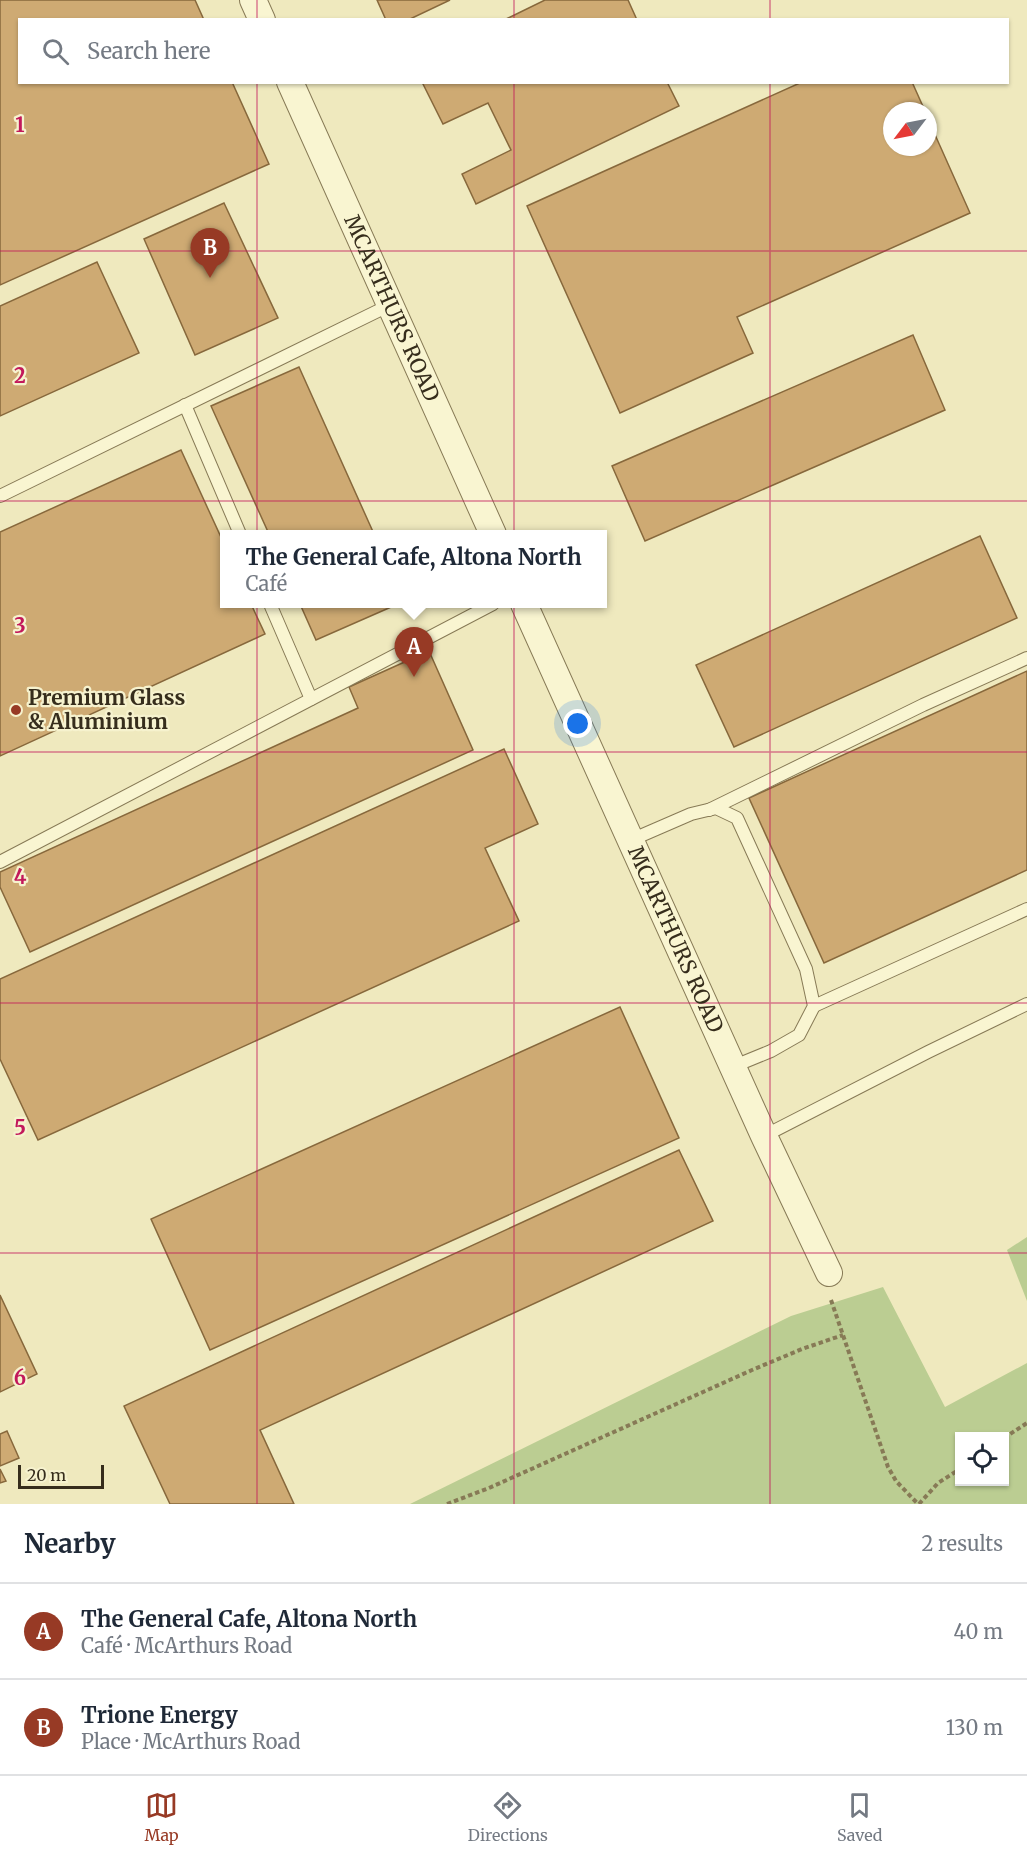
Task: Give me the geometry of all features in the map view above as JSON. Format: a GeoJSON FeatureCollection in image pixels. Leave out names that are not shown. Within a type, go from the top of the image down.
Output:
{"type":"FeatureCollection","features":[{"type":"Feature","properties":{"kind":"street"},"geometry":{"type":"LineString","coordinates":[[253,0],[261,18]]}},
{"type":"Feature","properties":{"kind":"street","name":"MCARTHURS ROAD"},"geometry":{"type":"LineString","coordinates":[[291,84],[491,530]]}},
{"type":"Feature","properties":{"kind":"street","name":"MCARTHURS ROAD"},"geometry":{"type":"LineString","coordinates":[[526,608],[732,1067],[829,1274]]}},
{"type":"Feature","properties":{"kind":"lane"},"geometry":{"type":"LineString","coordinates":[[0,496],[390,305]]}},
{"type":"Feature","properties":{"kind":"lane"},"geometry":{"type":"LineString","coordinates":[[185,405],[238,530]]}},
{"type":"Feature","properties":{"kind":"lane"},"geometry":{"type":"LineString","coordinates":[[272,608],[310,699]]}},
{"type":"Feature","properties":{"kind":"lane"},"geometry":{"type":"LineString","coordinates":[[0,862],[483,608]]}},
{"type":"Feature","properties":{"kind":"lane"},"geometry":{"type":"LineString","coordinates":[[708,810],[923,705],[1027,658]]}},
{"type":"Feature","properties":{"kind":"lane"},"geometry":{"type":"LineString","coordinates":[[631,840],[691,814],[716,808],[737,818],[806,969],[814,1006]]}},
{"type":"Feature","properties":{"kind":"lane"},"geometry":{"type":"LineString","coordinates":[[732,1067],[771,1051],[799,1035],[814,1006],[1027,909]]}},
{"type":"Feature","properties":{"kind":"lane"},"geometry":{"type":"LineString","coordinates":[[764,1136],[1027,1004]]}},
{"type":"Feature","properties":{"kind":"path"},"geometry":{"type":"LineString","coordinates":[[829,1274],[826,1285],[888,1467],[896,1481],[918,1504],[938,1483],[955,1472]]}},
{"type":"Feature","properties":{"kind":"path"},"geometry":{"type":"LineString","coordinates":[[447,1504],[500,1484],[752,1370],[843,1335]]}},
{"type":"Feature","properties":{"kind":"path"},"geometry":{"type":"LineString","coordinates":[[1009,1435],[1027,1423]]}},
{"type":"Feature","properties":{"kind":"green space"},"geometry":{"type":"Polygon","coordinates":[[[1027,1237],[1027,1301],[1007,1250],[1027,1237]]]}},
{"type":"Feature","properties":{"kind":"green space"},"geometry":{"type":"Polygon","coordinates":[[[883,1287],[945,1407],[1027,1363],[1027,1504],[410,1504],[791,1316],[883,1287]]]}},
{"type":"Feature","properties":{"kind":"building"},"geometry":{"type":"Polygon","coordinates":[[[0,0],[195,0],[203,18],[18,18],[18,84],[233,84],[269,164],[0,285],[0,0]]]}},
{"type":"Feature","properties":{"kind":"building"},"geometry":{"type":"Polygon","coordinates":[[[377,0],[450,0],[412,18],[385,18],[377,0]]]}},
{"type":"Feature","properties":{"kind":"building"},"geometry":{"type":"Polygon","coordinates":[[[545,0],[628,0],[636,18],[508,18],[545,0]]]}},
{"type":"Feature","properties":{"kind":"building"},"geometry":{"type":"Polygon","coordinates":[[[423,84],[668,84],[679,106],[476,204],[462,174],[511,150],[488,103],[443,124],[423,84]]]}},
{"type":"Feature","properties":{"kind":"building"},"geometry":{"type":"Polygon","coordinates":[[[798,84],[913,84],[921,102],[883,102],[883,156],[937,156],[937,139],[970,213],[737,317],[753,353],[620,413],[527,206],[798,84]]]}},
{"type":"Feature","properties":{"kind":"building"},"geometry":{"type":"Polygon","coordinates":[[[224,203],[278,318],[195,355],[144,239],[224,203]]]}},
{"type":"Feature","properties":{"kind":"building"},"geometry":{"type":"Polygon","coordinates":[[[97,262],[139,353],[0,416],[0,306],[97,262]]]}},
{"type":"Feature","properties":{"kind":"building"},"geometry":{"type":"Polygon","coordinates":[[[913,335],[945,410],[645,541],[612,466],[913,335]]]}},
{"type":"Feature","properties":{"kind":"building"},"geometry":{"type":"Polygon","coordinates":[[[299,367],[372,530],[267,530],[211,406],[299,367]]]}},
{"type":"Feature","properties":{"kind":"building"},"geometry":{"type":"Polygon","coordinates":[[[181,450],[220,535],[220,608],[253,608],[265,634],[0,756],[0,532],[181,450]]]}},
{"type":"Feature","properties":{"kind":"building"},"geometry":{"type":"Polygon","coordinates":[[[980,536],[1017,618],[734,747],[696,665],[980,536]]]}},
{"type":"Feature","properties":{"kind":"building"},"geometry":{"type":"Polygon","coordinates":[[[302,608],[389,608],[316,640],[302,608]]]}},
{"type":"Feature","properties":{"kind":"building"},"geometry":{"type":"Polygon","coordinates":[[[429,651],[473,750],[30,952],[0,887],[0,872],[358,708],[349,687],[429,651]]]}},
{"type":"Feature","properties":{"kind":"building"},"geometry":{"type":"Polygon","coordinates":[[[1027,671],[1027,870],[824,963],[749,798],[1027,671]]]}},
{"type":"Feature","properties":{"kind":"building"},"geometry":{"type":"Polygon","coordinates":[[[504,749],[538,824],[485,848],[519,921],[38,1140],[0,1059],[0,979],[504,749]]]}},
{"type":"Feature","properties":{"kind":"building"},"geometry":{"type":"Polygon","coordinates":[[[620,1007],[679,1138],[210,1350],[151,1219],[620,1007]]]}},
{"type":"Feature","properties":{"kind":"building"},"geometry":{"type":"Polygon","coordinates":[[[679,1150],[713,1221],[260,1430],[294,1504],[170,1504],[124,1406],[679,1150]]]}},
{"type":"Feature","properties":{"kind":"building"},"geometry":{"type":"Polygon","coordinates":[[[0,1295],[37,1374],[0,1392],[0,1295]]]}},
{"type":"Feature","properties":{"kind":"building"},"geometry":{"type":"Polygon","coordinates":[[[7,1431],[19,1458],[0,1466],[0,1434],[7,1431]]]}},
{"type":"Feature","properties":{"kind":"building"},"geometry":{"type":"Polygon","coordinates":[[[0,1469],[6,1481],[0,1483],[0,1469]]]}},
{"type":"Feature","properties":{"kind":"place","name":"Trione Energy"},"geometry":{"type":"Point","coordinates":[210,278]}},
{"type":"Feature","properties":{"kind":"place","name":"The General Cafe, Altona North"},"geometry":{"type":"Point","coordinates":[414,677]}},
{"type":"Feature","properties":{"kind":"place","name":"Premium Glass & Aluminium"},"geometry":{"type":"Point","coordinates":[16,710]}}]}
